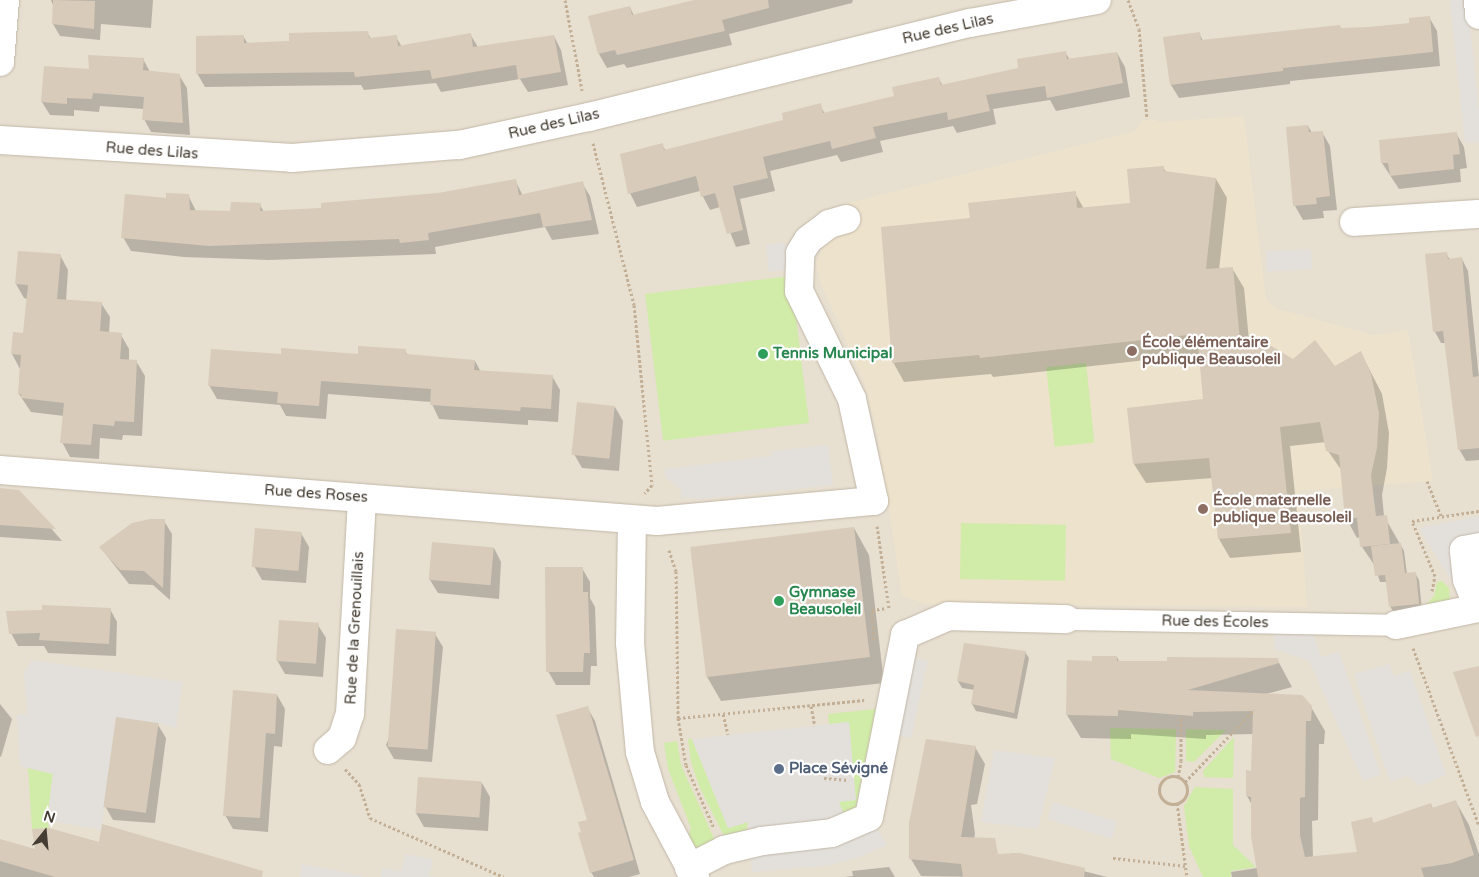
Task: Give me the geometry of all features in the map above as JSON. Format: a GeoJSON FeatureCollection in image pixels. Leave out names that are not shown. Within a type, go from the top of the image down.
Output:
{"type":"FeatureCollection","features":[{"type":"Feature","properties":{"kind":"street"},"geometry":{"type":"LineString","coordinates":[[0,62],[5,0]]}},
{"type":"Feature","properties":{"kind":"street","name":"Rue des Lilas"},"geometry":{"type":"LineString","coordinates":[[0,140],[292,158],[459,145],[589,117],[970,23],[1097,0]]}},
{"type":"Feature","properties":{"kind":"street"},"geometry":{"type":"LineString","coordinates":[[1478,0],[1479,16]]}},
{"type":"Feature","properties":{"kind":"street"},"geometry":{"type":"LineString","coordinates":[[1354,222],[1479,214]]}},
{"type":"Feature","properties":{"kind":"street"},"geometry":{"type":"LineString","coordinates":[[724,850],[692,873],[655,802],[640,752],[630,643],[644,521],[874,501],[852,399],[799,291],[800,253],[808,240],[829,224],[846,219]]}},
{"type":"Feature","properties":{"kind":"street","name":"Rue des Roses"},"geometry":{"type":"LineString","coordinates":[[0,470],[644,521]]}},
{"type":"Feature","properties":{"kind":"street","name":"Rue de la Grenouillais"},"geometry":{"type":"LineString","coordinates":[[328,750],[342,738],[350,714],[362,498]]}},
{"type":"Feature","properties":{"kind":"street"},"geometry":{"type":"LineString","coordinates":[[1479,547],[1464,550],[1467,580],[1479,608]]}},
{"type":"Feature","properties":{"kind":"street","name":"Rue des Écoles"},"geometry":{"type":"LineString","coordinates":[[724,850],[762,841],[832,833],[869,817],[905,636],[949,616],[1396,625],[1479,608]]}},
{"type":"Feature","properties":{"kind":"path"},"geometry":{"type":"LineString","coordinates":[[565,0],[589,117],[594,156],[634,304],[652,485]]}},
{"type":"Feature","properties":{"kind":"path"},"geometry":{"type":"LineString","coordinates":[[1128,0],[1139,29],[1147,119]]}},
{"type":"Feature","properties":{"kind":"path"},"geometry":{"type":"LineString","coordinates":[[1426,481],[1442,518]]}},
{"type":"Feature","properties":{"kind":"path"},"geometry":{"type":"LineString","coordinates":[[874,501],[887,608]]}},
{"type":"Feature","properties":{"kind":"path"},"geometry":{"type":"LineString","coordinates":[[669,550],[676,571],[678,718],[686,765],[724,850]]}},
{"type":"Feature","properties":{"kind":"path"},"geometry":{"type":"LineString","coordinates":[[875,650],[872,610],[896,608]]}},
{"type":"Feature","properties":{"kind":"path"},"geometry":{"type":"LineString","coordinates":[[678,718],[871,700]]}},
{"type":"Feature","properties":{"kind":"path"},"geometry":{"type":"LineString","coordinates":[[811,706],[815,726]]}},
{"type":"Feature","properties":{"kind":"path"},"geometry":{"type":"LineString","coordinates":[[1185,782],[1178,777],[1170,776],[1162,781],[1159,789],[1168,803],[1177,803],[1184,798],[1185,782],[1254,710]]}},
{"type":"Feature","properties":{"kind":"path"},"geometry":{"type":"LineString","coordinates":[[723,714],[728,734]]}},
{"type":"Feature","properties":{"kind":"path"},"geometry":{"type":"LineString","coordinates":[[1178,777],[1182,761],[1180,716]]}},
{"type":"Feature","properties":{"kind":"path"},"geometry":{"type":"LineString","coordinates":[[328,750],[360,784],[370,818],[504,877]]}},
{"type":"Feature","properties":{"kind":"path"},"geometry":{"type":"LineString","coordinates":[[1177,803],[1188,877]]}},
{"type":"Feature","properties":{"kind":"path"},"geometry":{"type":"LineString","coordinates":[[1114,858],[1187,866]]}},
{"type":"Feature","properties":{"kind":"shaded area"},"geometry":{"type":"Polygon","coordinates":[[[0,0],[1479,0],[1479,877],[0,877],[0,0]]]}},
{"type":"Feature","properties":{"kind":"shaded area"},"geometry":{"type":"Polygon","coordinates":[[[1450,0],[1467,0],[1479,112],[1479,142],[1465,143],[1450,0]]]}},
{"type":"Feature","properties":{"kind":"shaded area","name":"École élémentaire publique Beausoleil"},"geometry":{"type":"Polygon","coordinates":[[[1244,116],[1266,299],[1275,308],[1374,335],[1408,330],[1433,481],[1299,491],[1307,607],[926,604],[902,596],[877,431],[865,385],[820,281],[816,264],[824,244],[837,233],[847,231],[845,204],[1135,131],[1142,120],[1152,119],[1160,122],[1244,116]]]}},
{"type":"Feature","properties":{"kind":"shaded area"},"geometry":{"type":"Polygon","coordinates":[[[785,243],[788,270],[769,272],[766,245],[785,243]]]}},
{"type":"Feature","properties":{"kind":"shaded area"},"geometry":{"type":"Polygon","coordinates":[[[1311,249],[1312,269],[1267,271],[1266,251],[1311,249]]]}},
{"type":"Feature","properties":{"kind":"shaded area"},"geometry":{"type":"Polygon","coordinates":[[[828,445],[833,485],[701,499],[681,498],[681,489],[665,477],[665,469],[772,456],[772,451],[828,445]]]}},
{"type":"Feature","properties":{"kind":"shaded area"},"geometry":{"type":"Polygon","coordinates":[[[1479,516],[1479,578],[1453,584],[1419,528],[1479,516]]]}},
{"type":"Feature","properties":{"kind":"shaded area"},"geometry":{"type":"Polygon","coordinates":[[[1274,630],[1312,631],[1321,657],[1339,652],[1381,775],[1363,781],[1309,661],[1274,649],[1274,630]]]}},
{"type":"Feature","properties":{"kind":"shaded area"},"geometry":{"type":"Polygon","coordinates":[[[909,657],[928,661],[911,738],[893,734],[909,657]]]}},
{"type":"Feature","properties":{"kind":"shaded area"},"geometry":{"type":"Polygon","coordinates":[[[32,660],[182,682],[176,728],[159,723],[104,806],[102,830],[47,820],[53,774],[20,766],[17,715],[27,714],[24,672],[32,660]]]}},
{"type":"Feature","properties":{"kind":"shaded area"},"geometry":{"type":"Polygon","coordinates":[[[1389,664],[1394,676],[1410,670],[1446,775],[1420,786],[1407,776],[1390,782],[1354,674],[1389,664]]]}},
{"type":"Feature","properties":{"kind":"shaded area","name":"Place Sévigné"},"geometry":{"type":"Polygon","coordinates":[[[849,722],[856,800],[839,802],[843,812],[876,827],[887,845],[857,858],[830,865],[752,872],[748,822],[728,828],[692,739],[849,722]]]}},
{"type":"Feature","properties":{"kind":"shaded area"},"geometry":{"type":"Polygon","coordinates":[[[994,750],[1055,758],[1038,829],[981,822],[994,750]]]}},
{"type":"Feature","properties":{"kind":"shaded area"},"geometry":{"type":"Polygon","coordinates":[[[1053,802],[1117,822],[1112,839],[1048,819],[1053,802]]]}},
{"type":"Feature","properties":{"kind":"shaded area"},"geometry":{"type":"Polygon","coordinates":[[[405,854],[433,859],[429,876],[436,877],[381,877],[382,868],[401,871],[405,854]]]}},
{"type":"Feature","properties":{"kind":"shaded area"},"geometry":{"type":"Polygon","coordinates":[[[302,864],[363,876],[363,877],[300,877],[302,864]]]}},
{"type":"Feature","properties":{"kind":"green space"},"geometry":{"type":"Polygon","coordinates":[[[791,276],[809,423],[663,441],[645,294],[791,276]]]}},
{"type":"Feature","properties":{"kind":"green space"},"geometry":{"type":"Polygon","coordinates":[[[1086,363],[1094,443],[1055,447],[1046,367],[1086,363]]]}},
{"type":"Feature","properties":{"kind":"green space"},"geometry":{"type":"Polygon","coordinates":[[[961,523],[1066,525],[1065,581],[960,579],[961,523]]]}},
{"type":"Feature","properties":{"kind":"green space"},"geometry":{"type":"Polygon","coordinates":[[[1442,581],[1449,588],[1450,601],[1423,608],[1434,596],[1437,582],[1442,581]]]}},
{"type":"Feature","properties":{"kind":"green space"},"geometry":{"type":"Polygon","coordinates":[[[876,709],[855,811],[843,812],[838,801],[855,800],[849,722],[829,724],[828,714],[876,709]]]}},
{"type":"Feature","properties":{"kind":"green space"},"geometry":{"type":"Polygon","coordinates":[[[1110,728],[1176,729],[1175,772],[1159,778],[1111,759],[1110,728]]]}},
{"type":"Feature","properties":{"kind":"green space"},"geometry":{"type":"Polygon","coordinates":[[[1186,729],[1226,730],[1194,762],[1186,761],[1186,729]]]}},
{"type":"Feature","properties":{"kind":"green space"},"geometry":{"type":"Polygon","coordinates":[[[1234,737],[1233,778],[1204,777],[1203,771],[1234,737]]]}},
{"type":"Feature","properties":{"kind":"green space"},"geometry":{"type":"Polygon","coordinates":[[[688,739],[692,739],[728,828],[748,822],[746,832],[725,838],[700,788],[691,762],[688,739]]]}},
{"type":"Feature","properties":{"kind":"green space"},"geometry":{"type":"Polygon","coordinates":[[[677,741],[681,765],[716,843],[703,848],[694,847],[688,837],[691,828],[668,769],[664,743],[677,741]]]}},
{"type":"Feature","properties":{"kind":"green space"},"geometry":{"type":"Polygon","coordinates":[[[28,768],[53,774],[47,820],[49,828],[32,829],[28,768]]]}},
{"type":"Feature","properties":{"kind":"green space"},"geometry":{"type":"Polygon","coordinates":[[[1195,787],[1233,789],[1233,845],[1256,867],[1231,871],[1231,877],[1203,877],[1189,846],[1184,806],[1195,787]]]}},
{"type":"Feature","properties":{"kind":"building"},"geometry":{"type":"Polygon","coordinates":[[[53,0],[95,1],[94,29],[52,24],[53,0]]]}},
{"type":"Feature","properties":{"kind":"building"},"geometry":{"type":"Polygon","coordinates":[[[694,0],[768,0],[769,8],[722,20],[725,31],[617,55],[615,50],[598,54],[588,16],[630,6],[632,15],[694,0]]]}},
{"type":"Feature","properties":{"kind":"building"},"geometry":{"type":"Polygon","coordinates":[[[1430,16],[1433,52],[1283,68],[1283,71],[1170,85],[1163,37],[1200,32],[1201,40],[1340,25],[1341,28],[1370,27],[1409,23],[1409,18],[1430,16]]]}},
{"type":"Feature","properties":{"kind":"building"},"geometry":{"type":"Polygon","coordinates":[[[368,31],[369,38],[397,35],[398,46],[471,33],[473,47],[554,35],[561,72],[518,79],[516,65],[432,79],[430,70],[355,77],[354,72],[196,74],[196,36],[244,35],[244,43],[289,41],[289,33],[368,31]]]}},
{"type":"Feature","properties":{"kind":"building"},"geometry":{"type":"Polygon","coordinates":[[[1066,51],[1067,59],[1117,52],[1123,83],[1047,98],[1045,86],[986,95],[990,111],[948,120],[947,112],[873,127],[876,138],[832,149],[830,141],[763,157],[768,178],[733,186],[743,230],[727,234],[715,193],[701,197],[696,176],[628,194],[620,154],[663,143],[664,150],[783,120],[782,113],[821,103],[823,113],[894,96],[892,87],[939,77],[941,85],[1018,68],[1017,59],[1066,51]]]}},
{"type":"Feature","properties":{"kind":"building"},"geometry":{"type":"Polygon","coordinates":[[[88,55],[144,58],[143,70],[180,74],[183,123],[142,120],[144,97],[93,93],[92,99],[67,98],[67,104],[41,102],[44,66],[89,69],[88,55]]]}},
{"type":"Feature","properties":{"kind":"building"},"geometry":{"type":"Polygon","coordinates":[[[1308,125],[1309,132],[1323,131],[1330,196],[1316,198],[1317,204],[1293,206],[1286,127],[1308,125]]]}},
{"type":"Feature","properties":{"kind":"building"},"geometry":{"type":"Polygon","coordinates":[[[1457,132],[1460,154],[1453,155],[1454,169],[1390,176],[1388,163],[1381,163],[1379,140],[1457,132]]]}},
{"type":"Feature","properties":{"kind":"building"},"geometry":{"type":"Polygon","coordinates":[[[1164,166],[1164,171],[1216,178],[1206,269],[1233,267],[1240,340],[1258,338],[1293,359],[1315,340],[1335,366],[1361,351],[1371,374],[1379,413],[1377,448],[1371,475],[1376,516],[1387,515],[1390,544],[1360,547],[1357,518],[1365,517],[1345,519],[1339,455],[1326,451],[1320,422],[1280,427],[1291,533],[1218,539],[1209,458],[1133,464],[1127,408],[1203,399],[1197,334],[980,358],[979,355],[892,363],[881,227],[970,218],[968,203],[1076,191],[1077,208],[1130,203],[1127,169],[1164,166]]]}},
{"type":"Feature","properties":{"kind":"building"},"geometry":{"type":"Polygon","coordinates":[[[516,179],[519,195],[583,181],[592,220],[543,227],[540,213],[428,233],[429,240],[400,243],[399,239],[209,246],[121,238],[125,194],[166,198],[166,193],[189,194],[190,210],[230,211],[231,202],[261,203],[260,211],[321,208],[321,203],[438,193],[516,179]]]}},
{"type":"Feature","properties":{"kind":"building"},"geometry":{"type":"Polygon","coordinates":[[[18,251],[61,254],[57,299],[102,302],[100,331],[122,333],[120,359],[137,360],[134,422],[115,421],[114,426],[93,424],[91,445],[60,443],[64,403],[21,398],[21,394],[18,394],[21,355],[11,354],[13,332],[23,333],[28,285],[15,284],[18,251]]]}},
{"type":"Feature","properties":{"kind":"building"},"geometry":{"type":"Polygon","coordinates":[[[1447,252],[1448,259],[1462,257],[1473,377],[1479,376],[1479,448],[1458,450],[1443,331],[1433,332],[1425,254],[1447,252]]]}},
{"type":"Feature","properties":{"kind":"building"},"geometry":{"type":"Polygon","coordinates":[[[358,346],[406,349],[406,354],[475,360],[474,370],[553,375],[551,409],[521,407],[520,411],[430,405],[431,389],[321,381],[319,406],[277,403],[278,392],[208,386],[211,349],[281,354],[281,348],[358,354],[358,346]]]}},
{"type":"Feature","properties":{"kind":"building"},"geometry":{"type":"Polygon","coordinates":[[[577,402],[615,406],[609,459],[571,455],[577,402]]]}},
{"type":"Feature","properties":{"kind":"building"},"geometry":{"type":"Polygon","coordinates":[[[0,488],[19,490],[56,529],[0,525],[0,488]]]}},
{"type":"Feature","properties":{"kind":"building"},"geometry":{"type":"Polygon","coordinates":[[[150,519],[165,519],[163,588],[144,571],[120,570],[99,547],[132,523],[150,519]]]}},
{"type":"Feature","properties":{"kind":"building","name":"Gymnase Beausoleil"},"geometry":{"type":"Polygon","coordinates":[[[854,527],[870,657],[706,677],[690,547],[854,527]]]}},
{"type":"Feature","properties":{"kind":"building"},"geometry":{"type":"Polygon","coordinates":[[[255,528],[302,532],[298,571],[252,567],[255,528]]]}},
{"type":"Feature","properties":{"kind":"building"},"geometry":{"type":"Polygon","coordinates":[[[432,542],[494,547],[490,585],[429,580],[432,542]]]}},
{"type":"Feature","properties":{"kind":"building"},"geometry":{"type":"Polygon","coordinates":[[[1401,543],[1405,573],[1416,572],[1419,604],[1389,607],[1385,575],[1375,576],[1371,546],[1401,543]]]}},
{"type":"Feature","properties":{"kind":"building"},"geometry":{"type":"Polygon","coordinates":[[[545,567],[583,567],[583,592],[588,592],[590,653],[584,653],[583,672],[546,672],[545,567]]]}},
{"type":"Feature","properties":{"kind":"building"},"geometry":{"type":"Polygon","coordinates":[[[42,605],[111,608],[109,644],[39,640],[40,633],[9,634],[6,611],[42,610],[42,605]]]}},
{"type":"Feature","properties":{"kind":"building"},"geometry":{"type":"Polygon","coordinates":[[[279,620],[319,623],[316,664],[276,661],[279,620]]]}},
{"type":"Feature","properties":{"kind":"building"},"geometry":{"type":"Polygon","coordinates":[[[396,629],[436,632],[428,750],[388,747],[396,629]]]}},
{"type":"Feature","properties":{"kind":"building"},"geometry":{"type":"Polygon","coordinates":[[[964,643],[1026,651],[1014,713],[971,704],[974,685],[957,681],[964,643]]]}},
{"type":"Feature","properties":{"kind":"building"},"geometry":{"type":"Polygon","coordinates":[[[1092,656],[1117,656],[1117,661],[1167,661],[1167,657],[1278,658],[1279,663],[1188,690],[1302,695],[1312,706],[1311,721],[1306,721],[1305,797],[1300,798],[1300,835],[1305,857],[1357,852],[1351,822],[1372,817],[1373,823],[1431,803],[1432,808],[1456,800],[1474,855],[1452,863],[1421,868],[1424,877],[1258,877],[1251,836],[1251,797],[1246,796],[1246,770],[1251,771],[1253,711],[1193,712],[1193,716],[1118,710],[1118,716],[1066,715],[1067,660],[1092,661],[1092,656]]]}},
{"type":"Feature","properties":{"kind":"building"},"geometry":{"type":"Polygon","coordinates":[[[1479,666],[1479,736],[1476,737],[1453,672],[1479,666]]]}},
{"type":"Feature","properties":{"kind":"building"},"geometry":{"type":"Polygon","coordinates":[[[233,690],[277,694],[275,734],[266,733],[260,818],[223,816],[233,690]]]}},
{"type":"Feature","properties":{"kind":"building"},"geometry":{"type":"Polygon","coordinates":[[[588,706],[634,860],[590,873],[578,833],[581,832],[578,822],[587,820],[556,715],[588,706]]]}},
{"type":"Feature","properties":{"kind":"building"},"geometry":{"type":"Polygon","coordinates":[[[116,717],[159,723],[146,813],[103,807],[116,717]]]}},
{"type":"Feature","properties":{"kind":"building"},"geometry":{"type":"Polygon","coordinates":[[[926,739],[976,746],[961,837],[995,838],[998,854],[1020,853],[1085,868],[1084,877],[963,877],[961,864],[909,859],[909,823],[926,739]]]}},
{"type":"Feature","properties":{"kind":"building"},"geometry":{"type":"Polygon","coordinates":[[[418,777],[482,781],[479,817],[415,813],[418,777]]]}},
{"type":"Feature","properties":{"kind":"building"},"geometry":{"type":"Polygon","coordinates":[[[102,824],[263,871],[262,877],[55,877],[0,861],[0,839],[35,849],[32,829],[49,828],[99,842],[102,824]]]}},
{"type":"Feature","properties":{"kind":"place","name":"École élémentaire publique Beausoleil"},"geometry":{"type":"Point","coordinates":[1132,351]}},
{"type":"Feature","properties":{"kind":"place","name":"Tennis Municipal"},"geometry":{"type":"Point","coordinates":[763,354]}},
{"type":"Feature","properties":{"kind":"place","name":"École maternelle publique Beausoleil"},"geometry":{"type":"Point","coordinates":[1203,509]}},
{"type":"Feature","properties":{"kind":"place","name":"Gymnase Beausoleil"},"geometry":{"type":"Point","coordinates":[779,601]}},
{"type":"Feature","properties":{"kind":"place","name":"Place Sévigné"},"geometry":{"type":"Point","coordinates":[779,769]}}]}
